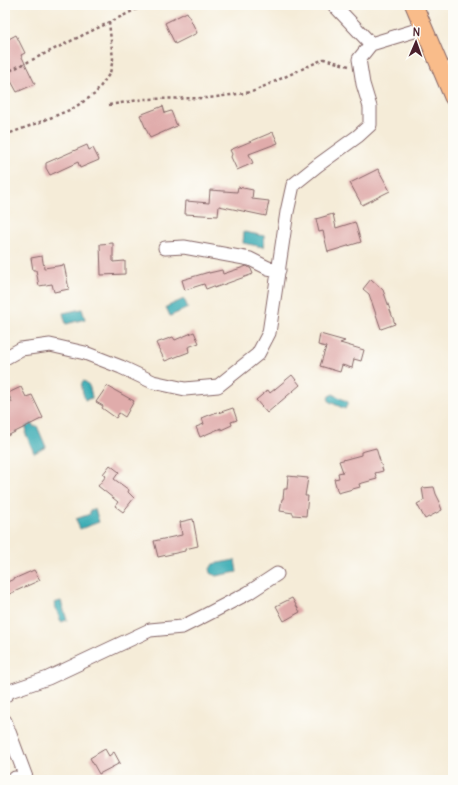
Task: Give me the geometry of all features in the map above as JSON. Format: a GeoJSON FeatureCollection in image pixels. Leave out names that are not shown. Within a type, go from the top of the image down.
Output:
{"type":"FeatureCollection","features":[{"type":"Feature","properties":{"kind":"main road"},"geometry":{"type":"LineString","coordinates":[[414,5],[424,28],[449,72],[453,97]]}},
{"type":"Feature","properties":{"kind":"street"},"geometry":{"type":"LineString","coordinates":[[334,5],[371,44]]}},
{"type":"Feature","properties":{"kind":"street"},"geometry":{"type":"LineString","coordinates":[[5,358],[21,349],[50,345],[86,353],[153,382],[185,389],[218,386],[258,354],[269,333],[287,212],[293,185],[358,136],[370,125],[370,107],[363,84],[359,59],[371,44],[424,28]]}},
{"type":"Feature","properties":{"kind":"street"},"geometry":{"type":"LineString","coordinates":[[165,248],[184,247],[250,259],[268,268],[279,270]]}},
{"type":"Feature","properties":{"kind":"street"},"geometry":{"type":"LineString","coordinates":[[5,696],[10,691],[48,678],[150,630],[182,627],[248,593],[277,574]]}},
{"type":"Feature","properties":{"kind":"street"},"geometry":{"type":"LineString","coordinates":[[5,721],[19,779]]}},
{"type":"Feature","properties":{"kind":"path"},"geometry":{"type":"LineString","coordinates":[[5,73],[145,5]]}},
{"type":"Feature","properties":{"kind":"path"},"geometry":{"type":"LineString","coordinates":[[5,135],[72,109],[95,94],[110,72],[113,59],[109,22]]}},
{"type":"Feature","properties":{"kind":"path"},"geometry":{"type":"LineString","coordinates":[[109,105],[144,98],[210,98],[252,92],[324,59],[361,69]]}},
{"type":"Feature","properties":{"kind":"water"},"geometry":{"type":"Polygon","coordinates":[[[244,232],[265,236],[263,247],[243,243],[244,232]]]}},
{"type":"Feature","properties":{"kind":"water"},"geometry":{"type":"Polygon","coordinates":[[[184,299],[188,308],[170,316],[166,307],[184,299]]]}},
{"type":"Feature","properties":{"kind":"water"},"geometry":{"type":"Polygon","coordinates":[[[82,309],[85,319],[66,324],[63,313],[82,309]]]}},
{"type":"Feature","properties":{"kind":"water"},"geometry":{"type":"Polygon","coordinates":[[[83,381],[89,385],[92,398],[85,400],[82,388],[83,381]]]}},
{"type":"Feature","properties":{"kind":"water"},"geometry":{"type":"Polygon","coordinates":[[[333,394],[348,402],[345,409],[330,402],[328,398],[333,394]]]}},
{"type":"Feature","properties":{"kind":"water"},"geometry":{"type":"Polygon","coordinates":[[[32,423],[34,427],[37,426],[46,447],[34,453],[25,432],[27,431],[25,425],[32,423]]]}},
{"type":"Feature","properties":{"kind":"water"},"geometry":{"type":"Polygon","coordinates":[[[95,509],[99,522],[80,529],[76,519],[90,514],[90,511],[95,509]]]}},
{"type":"Feature","properties":{"kind":"water"},"geometry":{"type":"Polygon","coordinates":[[[235,560],[237,572],[216,576],[211,573],[210,569],[213,564],[235,560]]]}},
{"type":"Feature","properties":{"kind":"water"},"geometry":{"type":"Polygon","coordinates":[[[61,601],[67,620],[61,622],[54,603],[61,601]]]}},
{"type":"Feature","properties":{"kind":"building"},"geometry":{"type":"Polygon","coordinates":[[[187,12],[197,33],[175,44],[165,23],[187,12]]]}},
{"type":"Feature","properties":{"kind":"building"},"geometry":{"type":"Polygon","coordinates":[[[16,35],[25,53],[21,55],[35,84],[17,92],[5,70],[5,41],[16,35]]]}},
{"type":"Feature","properties":{"kind":"building"},"geometry":{"type":"Polygon","coordinates":[[[163,106],[165,113],[171,111],[177,126],[150,138],[140,115],[163,106]]]}},
{"type":"Feature","properties":{"kind":"building"},"geometry":{"type":"Polygon","coordinates":[[[273,132],[278,143],[249,154],[253,163],[237,170],[231,157],[232,154],[230,150],[273,132]]]}},
{"type":"Feature","properties":{"kind":"building"},"geometry":{"type":"Polygon","coordinates":[[[87,145],[89,150],[93,148],[99,160],[80,168],[78,162],[50,175],[46,168],[46,163],[87,145]]]}},
{"type":"Feature","properties":{"kind":"building"},"geometry":{"type":"Polygon","coordinates":[[[378,169],[390,191],[362,205],[350,183],[378,169]]]}},
{"type":"Feature","properties":{"kind":"building"},"geometry":{"type":"Polygon","coordinates":[[[238,187],[253,190],[252,199],[269,201],[266,216],[219,206],[218,216],[185,214],[186,201],[209,203],[210,190],[237,192],[238,187]]]}},
{"type":"Feature","properties":{"kind":"building"},"geometry":{"type":"Polygon","coordinates":[[[333,214],[336,228],[355,222],[361,242],[328,252],[323,231],[319,232],[316,219],[333,214]]]}},
{"type":"Feature","properties":{"kind":"building"},"geometry":{"type":"Polygon","coordinates":[[[113,243],[113,262],[125,261],[125,274],[101,275],[100,244],[113,243]]]}},
{"type":"Feature","properties":{"kind":"building"},"geometry":{"type":"Polygon","coordinates":[[[42,256],[44,268],[64,265],[69,289],[54,292],[52,284],[39,286],[36,270],[33,270],[31,258],[42,256]]]}},
{"type":"Feature","properties":{"kind":"building"},"geometry":{"type":"Polygon","coordinates":[[[247,266],[251,269],[253,274],[214,288],[214,286],[206,289],[204,284],[185,290],[182,280],[209,272],[222,270],[223,274],[247,266]]]}},
{"type":"Feature","properties":{"kind":"building"},"geometry":{"type":"Polygon","coordinates":[[[371,279],[383,290],[395,324],[381,329],[369,294],[363,289],[371,279]]]}},
{"type":"Feature","properties":{"kind":"building"},"geometry":{"type":"Polygon","coordinates":[[[194,332],[199,343],[188,347],[189,352],[165,361],[156,343],[173,337],[175,340],[194,332]]]}},
{"type":"Feature","properties":{"kind":"building"},"geometry":{"type":"Polygon","coordinates":[[[320,334],[345,341],[340,343],[364,350],[361,361],[354,359],[352,368],[342,365],[340,372],[320,366],[326,347],[318,345],[320,334]]]}},
{"type":"Feature","properties":{"kind":"building"},"geometry":{"type":"Polygon","coordinates":[[[292,375],[300,385],[267,413],[256,400],[268,390],[270,393],[292,375]]]}},
{"type":"Feature","properties":{"kind":"building"},"geometry":{"type":"Polygon","coordinates":[[[107,386],[134,401],[125,417],[119,413],[116,418],[102,408],[103,406],[96,402],[107,386]]]}},
{"type":"Feature","properties":{"kind":"building"},"geometry":{"type":"Polygon","coordinates":[[[21,387],[26,397],[32,395],[43,418],[5,437],[5,406],[12,402],[8,393],[21,387]]]}},
{"type":"Feature","properties":{"kind":"building"},"geometry":{"type":"Polygon","coordinates":[[[233,408],[237,420],[231,422],[232,425],[200,437],[196,427],[204,424],[202,418],[233,408]]]}},
{"type":"Feature","properties":{"kind":"building"},"geometry":{"type":"Polygon","coordinates":[[[376,448],[383,471],[375,473],[377,479],[359,484],[360,487],[338,493],[334,479],[339,478],[338,473],[343,472],[339,461],[361,455],[361,452],[376,448]]]}},
{"type":"Feature","properties":{"kind":"building"},"geometry":{"type":"Polygon","coordinates":[[[110,465],[119,472],[114,479],[129,490],[128,492],[134,498],[123,512],[115,506],[118,502],[98,486],[106,476],[103,474],[110,465]]]}},
{"type":"Feature","properties":{"kind":"building"},"geometry":{"type":"Polygon","coordinates":[[[288,476],[308,478],[305,496],[308,496],[306,516],[293,515],[293,513],[280,511],[284,489],[287,489],[288,476]]]}},
{"type":"Feature","properties":{"kind":"building"},"geometry":{"type":"Polygon","coordinates":[[[434,487],[442,510],[425,519],[417,504],[424,500],[422,488],[434,487]]]}},
{"type":"Feature","properties":{"kind":"building"},"geometry":{"type":"Polygon","coordinates":[[[193,519],[198,546],[185,549],[185,551],[158,557],[154,541],[182,535],[180,522],[193,519]]]}},
{"type":"Feature","properties":{"kind":"building"},"geometry":{"type":"Polygon","coordinates":[[[34,570],[40,580],[5,596],[5,583],[34,570]]]}},
{"type":"Feature","properties":{"kind":"building"},"geometry":{"type":"Polygon","coordinates":[[[292,598],[300,612],[284,621],[276,606],[292,598]]]}},
{"type":"Feature","properties":{"kind":"building"},"geometry":{"type":"Polygon","coordinates":[[[105,749],[109,756],[114,752],[120,763],[99,774],[90,758],[105,749]]]}}]}
